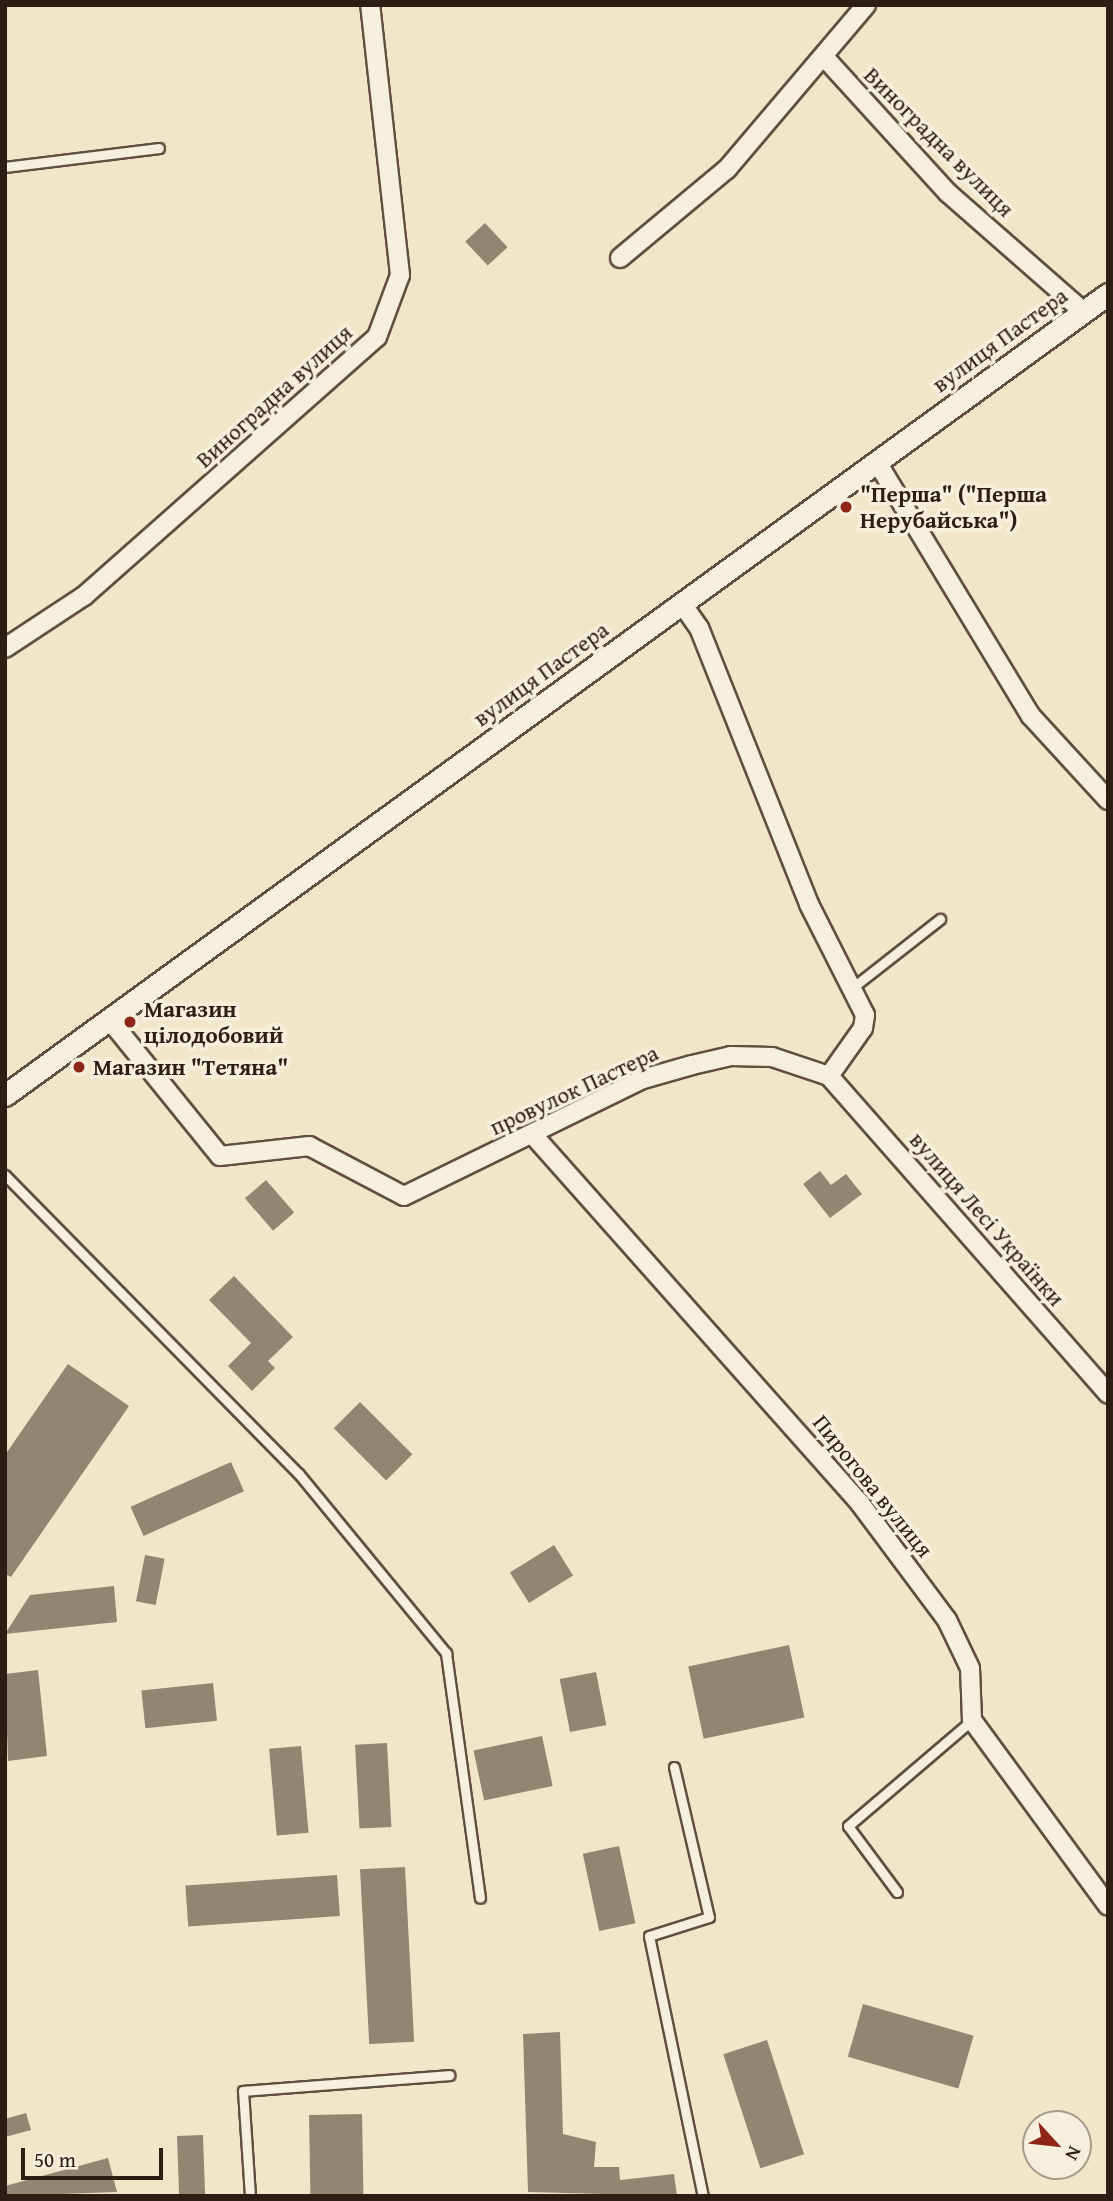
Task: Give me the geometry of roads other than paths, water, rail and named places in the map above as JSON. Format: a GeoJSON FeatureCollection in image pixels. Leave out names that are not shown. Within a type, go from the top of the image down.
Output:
{"type":"FeatureCollection","features":[{"type":"Feature","properties":{"kind":"street","name":"Виноградна вулиця"},"geometry":{"type":"LineString","coordinates":[[5,648],[84,596],[377,337],[400,275],[370,5]]}},
{"type":"Feature","properties":{"kind":"street"},"geometry":{"type":"LineString","coordinates":[[620,258],[727,169],[826,59],[866,5]]}},
{"type":"Feature","properties":{"kind":"street","name":"Виноградна вулиця"},"geometry":{"type":"LineString","coordinates":[[826,59],[948,192],[1084,312]]}},
{"type":"Feature","properties":{"kind":"street","name":"вулиця Пастера"},"geometry":{"type":"LineString","coordinates":[[5,1094],[1108,295]]}},
{"type":"Feature","properties":{"kind":"street"},"geometry":{"type":"LineString","coordinates":[[877,462],[1031,716],[1108,800]]}},
{"type":"Feature","properties":{"kind":"street"},"geometry":{"type":"LineString","coordinates":[[682,604],[699,628],[743,725],[809,904],[865,1015],[863,1028],[829,1076]]}},
{"type":"Feature","properties":{"kind":"street","name":"провулок Пастера"},"geometry":{"type":"LineString","coordinates":[[109,1019],[220,1156],[309,1146],[404,1196],[643,1079],[731,1056],[772,1057],[829,1076]]}},
{"type":"Feature","properties":{"kind":"street","name":"вулиця Лесі Українки"},"geometry":{"type":"LineString","coordinates":[[829,1076],[1108,1394]]}},
{"type":"Feature","properties":{"kind":"street","name":"Пирогова вулиця"},"geometry":{"type":"LineString","coordinates":[[533,1135],[867,1512],[947,1619],[970,1668],[972,1720]]}},
{"type":"Feature","properties":{"kind":"street"},"geometry":{"type":"LineString","coordinates":[[972,1720],[1108,1906]]}},
{"type":"Feature","properties":{"kind":"lane"},"geometry":{"type":"LineString","coordinates":[[5,167],[159,148]]}},
{"type":"Feature","properties":{"kind":"lane"},"geometry":{"type":"LineString","coordinates":[[852,988],[940,919]]}},
{"type":"Feature","properties":{"kind":"lane"},"geometry":{"type":"LineString","coordinates":[[5,1175],[299,1474],[446,1653],[480,1898]]}},
{"type":"Feature","properties":{"kind":"lane"},"geometry":{"type":"LineString","coordinates":[[897,1892],[848,1826],[972,1720]]}},
{"type":"Feature","properties":{"kind":"lane"},"geometry":{"type":"LineString","coordinates":[[674,1767],[709,1917],[649,1936],[703,2196]]}},
{"type":"Feature","properties":{"kind":"lane"},"geometry":{"type":"LineString","coordinates":[[250,2196],[243,2091],[449,2075]]}},
{"type":"Feature","properties":{"kind":"place","name":"\"Перша\" (\"Перша Нерубайська\")"},"geometry":{"type":"Point","coordinates":[846,507]}},
{"type":"Feature","properties":{"kind":"place","name":"Магазин цілодобовий"},"geometry":{"type":"Point","coordinates":[130,1022]}},
{"type":"Feature","properties":{"kind":"place","name":"Магазин \"Тетяна\""},"geometry":{"type":"Point","coordinates":[79,1067]}}]}
